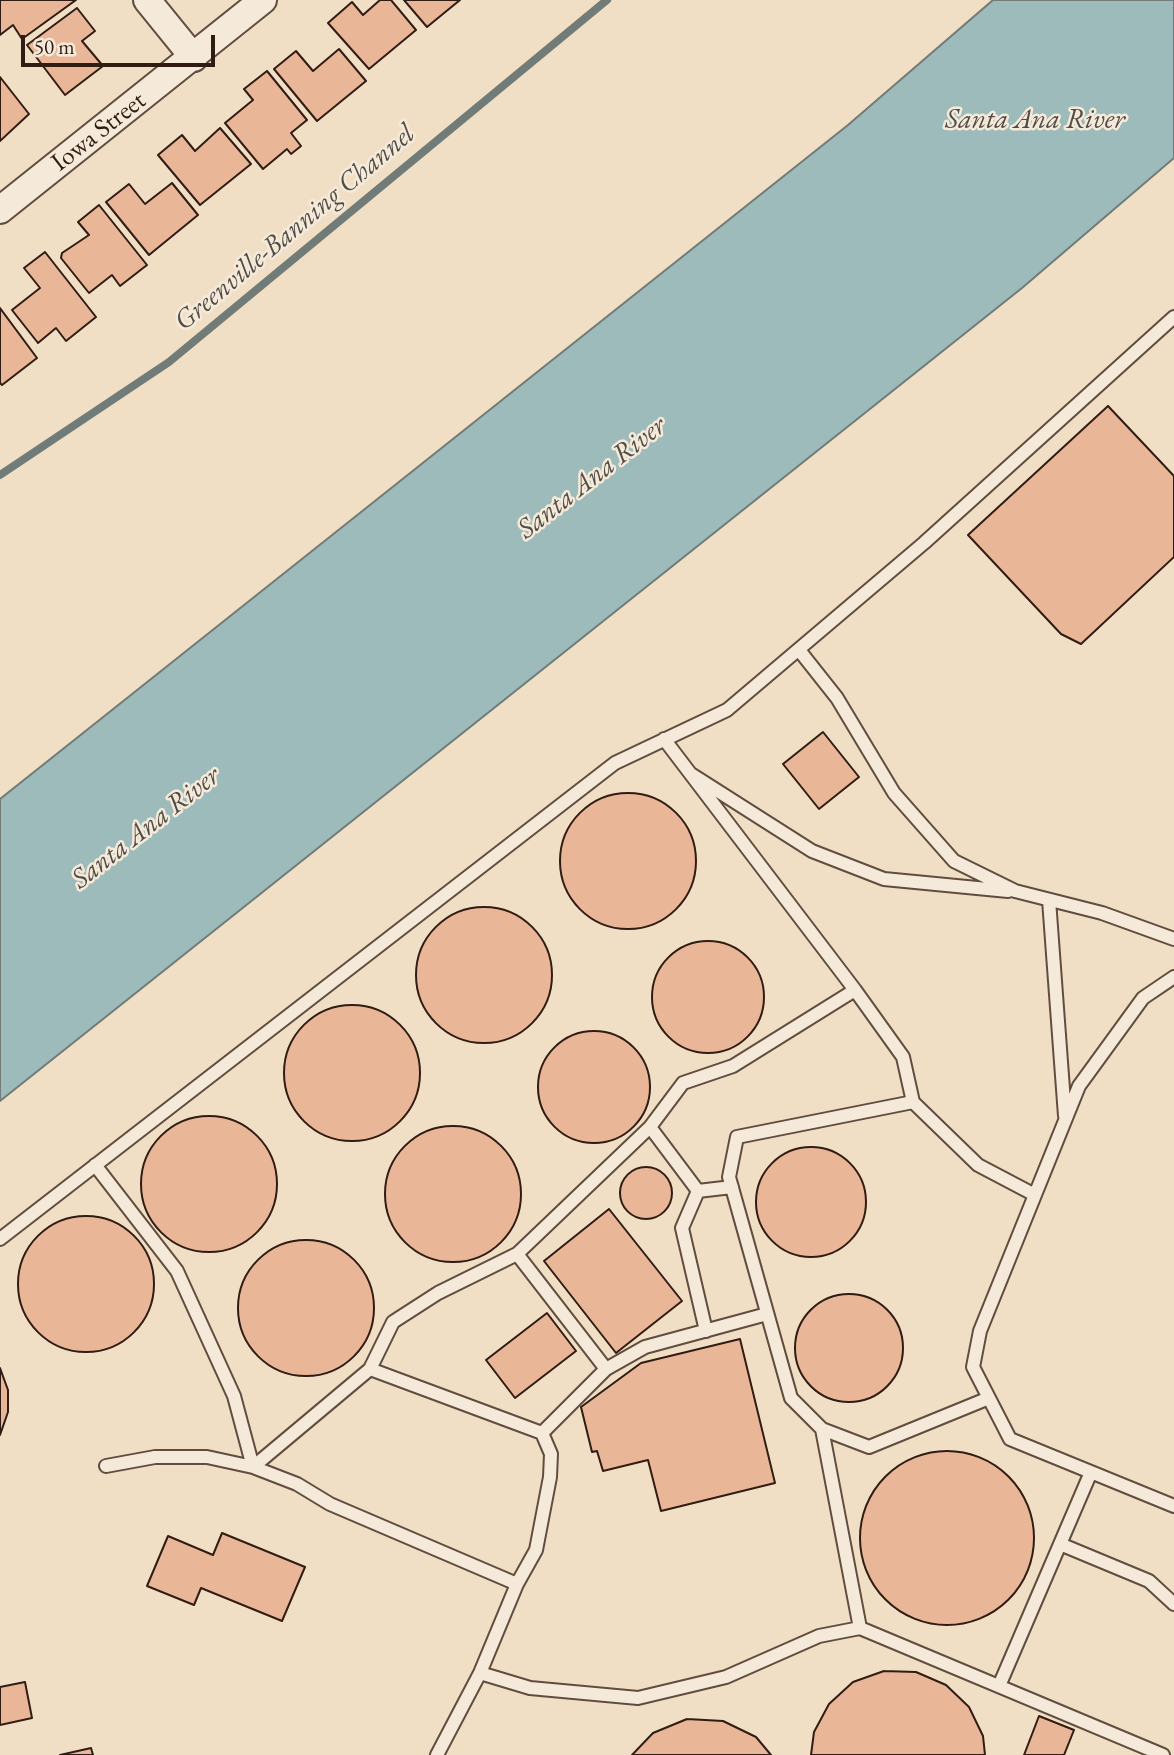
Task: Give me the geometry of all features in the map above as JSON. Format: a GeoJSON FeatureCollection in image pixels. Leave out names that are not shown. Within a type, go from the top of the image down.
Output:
{"type":"FeatureCollection","features":[{"type":"Feature","properties":{"kind":"street"},"geometry":{"type":"LineString","coordinates":[[147,0],[194,58]]}},
{"type":"Feature","properties":{"kind":"street","name":"Iowa Street"},"geometry":{"type":"LineString","coordinates":[[0,210],[194,58],[263,0]]}},
{"type":"Feature","properties":{"kind":"lane"},"geometry":{"type":"LineString","coordinates":[[0,1238],[615,763],[727,710],[924,543],[1174,317]]}},
{"type":"Feature","properties":{"kind":"lane"},"geometry":{"type":"LineString","coordinates":[[799,650],[837,698],[894,793],[954,861],[1015,891]]}},
{"type":"Feature","properties":{"kind":"lane"},"geometry":{"type":"LineString","coordinates":[[664,739],[903,1057],[913,1102],[978,1165],[1035,1195]]}},
{"type":"Feature","properties":{"kind":"lane"},"geometry":{"type":"LineString","coordinates":[[691,774],[812,851],[884,879],[1015,891],[1102,914],[1174,939]]}},
{"type":"Feature","properties":{"kind":"lane"},"geometry":{"type":"LineString","coordinates":[[1049,900],[1065,1121]]}},
{"type":"Feature","properties":{"kind":"lane"},"geometry":{"type":"LineString","coordinates":[[1174,977],[1143,998],[1079,1086],[980,1331],[972,1367],[1010,1438],[1174,1506]]}},
{"type":"Feature","properties":{"kind":"lane"},"geometry":{"type":"LineString","coordinates":[[253,1467],[370,1369],[393,1322],[438,1293],[517,1254],[650,1127],[682,1083],[733,1066],[855,990]]}},
{"type":"Feature","properties":{"kind":"lane"},"geometry":{"type":"LineString","coordinates":[[913,1102],[737,1138],[729,1177],[791,1398],[822,1429],[869,1447],[989,1398]]}},
{"type":"Feature","properties":{"kind":"lane"},"geometry":{"type":"LineString","coordinates":[[650,1127],[698,1191]]}},
{"type":"Feature","properties":{"kind":"lane"},"geometry":{"type":"LineString","coordinates":[[95,1165],[177,1271],[234,1396],[253,1467]]}},
{"type":"Feature","properties":{"kind":"lane"},"geometry":{"type":"LineString","coordinates":[[698,1191],[732,1187]]}},
{"type":"Feature","properties":{"kind":"lane"},"geometry":{"type":"LineString","coordinates":[[698,1191],[682,1228],[706,1331]]}},
{"type":"Feature","properties":{"kind":"lane"},"geometry":{"type":"LineString","coordinates":[[517,1254],[606,1369]]}},
{"type":"Feature","properties":{"kind":"lane"},"geometry":{"type":"LineString","coordinates":[[542,1433],[606,1369],[645,1347],[767,1314]]}},
{"type":"Feature","properties":{"kind":"lane"},"geometry":{"type":"LineString","coordinates":[[370,1369],[542,1433],[551,1454],[550,1477],[536,1550],[517,1584],[480,1673],[437,1755]]}},
{"type":"Feature","properties":{"kind":"lane"},"geometry":{"type":"LineString","coordinates":[[822,1429],[860,1628]]}},
{"type":"Feature","properties":{"kind":"lane"},"geometry":{"type":"LineString","coordinates":[[106,1466],[155,1457],[207,1457],[253,1467],[297,1485],[330,1504],[517,1584]]}},
{"type":"Feature","properties":{"kind":"lane"},"geometry":{"type":"LineString","coordinates":[[999,1686],[1091,1472]]}},
{"type":"Feature","properties":{"kind":"lane"},"geometry":{"type":"LineString","coordinates":[[1060,1544],[1149,1581],[1174,1604]]}},
{"type":"Feature","properties":{"kind":"lane"},"geometry":{"type":"LineString","coordinates":[[480,1673],[530,1688],[638,1698],[726,1677],[820,1636],[860,1628],[1163,1755]]}},
{"type":"Feature","properties":{"kind":"water","name":"Santa Ana River"},"geometry":{"type":"Polygon","coordinates":[[[993,0],[1174,0],[1174,158],[1022,288],[0,1101],[0,799],[848,125],[993,0]]]}},
{"type":"Feature","properties":{"kind":"building"},"geometry":{"type":"Polygon","coordinates":[[[0,0],[76,0],[22,39],[13,25],[0,35],[0,0]]]}},
{"type":"Feature","properties":{"kind":"building"},"geometry":{"type":"Polygon","coordinates":[[[380,0],[391,0],[416,30],[369,69],[328,23],[352,2],[363,15],[380,0]]]}},
{"type":"Feature","properties":{"kind":"building"},"geometry":{"type":"Polygon","coordinates":[[[404,0],[460,0],[427,27],[404,0]]]}},
{"type":"Feature","properties":{"kind":"building"},"geometry":{"type":"Polygon","coordinates":[[[77,8],[95,31],[82,41],[103,66],[65,95],[27,45],[77,8]]]}},
{"type":"Feature","properties":{"kind":"building"},"geometry":{"type":"Polygon","coordinates":[[[339,49],[366,81],[317,121],[274,69],[296,51],[313,71],[339,49]]]}},
{"type":"Feature","properties":{"kind":"building"},"geometry":{"type":"Polygon","coordinates":[[[267,71],[307,120],[291,133],[301,146],[291,154],[287,149],[263,169],[225,123],[253,100],[244,89],[267,71]]]}},
{"type":"Feature","properties":{"kind":"building"},"geometry":{"type":"Polygon","coordinates":[[[0,77],[29,114],[0,141],[0,77]]]}},
{"type":"Feature","properties":{"kind":"building"},"geometry":{"type":"Polygon","coordinates":[[[220,128],[251,164],[200,205],[158,155],[182,135],[195,151],[220,128]]]}},
{"type":"Feature","properties":{"kind":"building"},"geometry":{"type":"Polygon","coordinates":[[[172,183],[198,215],[149,255],[106,202],[129,184],[145,204],[172,183]]]}},
{"type":"Feature","properties":{"kind":"building"},"geometry":{"type":"Polygon","coordinates":[[[99,205],[147,265],[120,286],[112,275],[89,293],[61,258],[62,253],[89,235],[78,222],[99,205]]]}},
{"type":"Feature","properties":{"kind":"building"},"geometry":{"type":"Polygon","coordinates":[[[45,252],[96,317],[66,341],[56,328],[38,343],[12,310],[40,288],[24,268],[45,252]]]}},
{"type":"Feature","properties":{"kind":"building"},"geometry":{"type":"Polygon","coordinates":[[[0,308],[37,358],[2,385],[0,383],[0,308]]]}},
{"type":"Feature","properties":{"kind":"building"},"geometry":{"type":"Polygon","coordinates":[[[1108,406],[1174,476],[1174,557],[1081,644],[1061,634],[968,535],[1108,406]]]}},
{"type":"Feature","properties":{"kind":"building"},"geometry":{"type":"Polygon","coordinates":[[[823,732],[859,777],[819,809],[783,764],[823,732]]]}},
{"type":"Feature","properties":{"kind":"building"},"geometry":{"type":"Polygon","coordinates":[[[628,793],[654,798],[676,813],[691,835],[696,861],[691,887],[676,909],[654,924],[628,929],[602,924],[580,909],[565,887],[560,861],[565,835],[580,813],[602,798],[628,793]]]}},
{"type":"Feature","properties":{"kind":"building"},"geometry":{"type":"Polygon","coordinates":[[[484,907],[510,912],[532,927],[547,949],[552,975],[547,1001],[532,1023],[510,1038],[484,1043],[458,1038],[436,1023],[421,1001],[416,975],[421,949],[436,927],[458,912],[484,907]]]}},
{"type":"Feature","properties":{"kind":"building"},"geometry":{"type":"Polygon","coordinates":[[[708,941],[729,946],[747,958],[759,976],[764,997],[759,1018],[747,1036],[729,1048],[708,1053],[687,1048],[669,1036],[657,1018],[652,997],[657,976],[669,958],[687,946],[708,941]]]}},
{"type":"Feature","properties":{"kind":"building"},"geometry":{"type":"Polygon","coordinates":[[[352,1005],[378,1010],[400,1025],[415,1047],[420,1073],[415,1099],[400,1121],[378,1136],[352,1141],[326,1136],[304,1121],[289,1099],[284,1073],[289,1047],[304,1025],[326,1010],[352,1005]]]}},
{"type":"Feature","properties":{"kind":"building"},"geometry":{"type":"Polygon","coordinates":[[[594,1031],[615,1036],[633,1048],[645,1066],[650,1087],[645,1108],[633,1126],[615,1138],[594,1143],[573,1138],[555,1126],[543,1108],[538,1087],[543,1066],[555,1048],[573,1036],[594,1031]]]}},
{"type":"Feature","properties":{"kind":"building"},"geometry":{"type":"Polygon","coordinates":[[[209,1116],[235,1121],[257,1136],[272,1158],[277,1184],[272,1210],[257,1232],[235,1247],[209,1252],[183,1247],[161,1232],[146,1210],[141,1184],[146,1158],[161,1136],[183,1121],[209,1116]]]}},
{"type":"Feature","properties":{"kind":"building"},"geometry":{"type":"Polygon","coordinates":[[[453,1126],[479,1131],[501,1146],[516,1168],[521,1194],[516,1220],[501,1242],[479,1257],[453,1262],[427,1257],[405,1242],[390,1220],[385,1194],[390,1168],[405,1146],[427,1131],[453,1126]]]}},
{"type":"Feature","properties":{"kind":"building"},"geometry":{"type":"Polygon","coordinates":[[[811,1147],[832,1151],[850,1163],[862,1181],[866,1202],[862,1223],[850,1241],[832,1253],[811,1257],[790,1253],[772,1241],[760,1223],[756,1202],[760,1181],[772,1163],[790,1151],[811,1147]]]}},
{"type":"Feature","properties":{"kind":"building"},"geometry":{"type":"Polygon","coordinates":[[[646,1167],[665,1174],[672,1193],[665,1212],[646,1219],[627,1212],[620,1193],[627,1174],[646,1167]]]}},
{"type":"Feature","properties":{"kind":"building"},"geometry":{"type":"Polygon","coordinates":[[[609,1209],[682,1301],[616,1353],[544,1261],[609,1209]]]}},
{"type":"Feature","properties":{"kind":"building"},"geometry":{"type":"Polygon","coordinates":[[[86,1216],[112,1221],[134,1236],[149,1258],[154,1284],[149,1310],[134,1332],[112,1347],[86,1352],[60,1347],[38,1332],[23,1310],[18,1284],[23,1258],[38,1236],[60,1221],[86,1216]]]}},
{"type":"Feature","properties":{"kind":"building"},"geometry":{"type":"Polygon","coordinates":[[[306,1240],[332,1245],[354,1260],[369,1282],[374,1308],[369,1334],[354,1356],[332,1371],[306,1376],[280,1371],[258,1356],[243,1334],[238,1308],[243,1282],[258,1260],[280,1245],[306,1240]]]}},
{"type":"Feature","properties":{"kind":"building"},"geometry":{"type":"Polygon","coordinates":[[[849,1294],[870,1298],[887,1310],[899,1327],[903,1348],[899,1369],[887,1386],[870,1398],[849,1402],[828,1398],[811,1386],[799,1369],[795,1348],[799,1327],[811,1310],[828,1298],[849,1294]]]}},
{"type":"Feature","properties":{"kind":"building"},"geometry":{"type":"Polygon","coordinates":[[[547,1313],[576,1351],[515,1398],[486,1360],[547,1313]]]}},
{"type":"Feature","properties":{"kind":"building"},"geometry":{"type":"Polygon","coordinates":[[[740,1339],[775,1483],[661,1511],[648,1460],[603,1471],[597,1451],[592,1452],[581,1407],[641,1363],[740,1339]]]}},
{"type":"Feature","properties":{"kind":"building"},"geometry":{"type":"Polygon","coordinates":[[[0,1368],[8,1390],[8,1412],[0,1435],[0,1368]]]}},
{"type":"Feature","properties":{"kind":"building"},"geometry":{"type":"Polygon","coordinates":[[[947,1451],[980,1457],[1009,1476],[1028,1505],[1034,1538],[1028,1571],[1009,1600],[980,1619],[947,1625],[914,1619],[885,1600],[866,1571],[860,1538],[866,1505],[885,1476],[914,1457],[947,1451]]]}},
{"type":"Feature","properties":{"kind":"building"},"geometry":{"type":"Polygon","coordinates":[[[222,1533],[305,1567],[282,1621],[201,1588],[194,1605],[147,1586],[168,1536],[213,1555],[222,1533]]]}},
{"type":"Feature","properties":{"kind":"building"},"geometry":{"type":"Polygon","coordinates":[[[884,1671],[916,1672],[946,1685],[969,1707],[983,1736],[985,1755],[811,1755],[814,1732],[829,1704],[853,1682],[884,1671]]]}},
{"type":"Feature","properties":{"kind":"building"},"geometry":{"type":"Polygon","coordinates":[[[25,1682],[32,1718],[0,1725],[0,1687],[25,1682]]]}},
{"type":"Feature","properties":{"kind":"building"},"geometry":{"type":"Polygon","coordinates":[[[1039,1716],[1074,1730],[1064,1755],[1024,1755],[1039,1716]]]}},
{"type":"Feature","properties":{"kind":"building"},"geometry":{"type":"Polygon","coordinates":[[[687,1719],[723,1721],[756,1737],[771,1755],[632,1755],[653,1733],[687,1719]]]}},
{"type":"Feature","properties":{"kind":"building"},"geometry":{"type":"Polygon","coordinates":[[[91,1748],[93,1755],[60,1755],[91,1748]]]}},
{"type":"Feature","properties":{"kind":"waterway","name":"Greenville-Banning Channel"},"geometry":{"type":"LineString","coordinates":[[0,475],[169,362],[607,0]]}}]}
